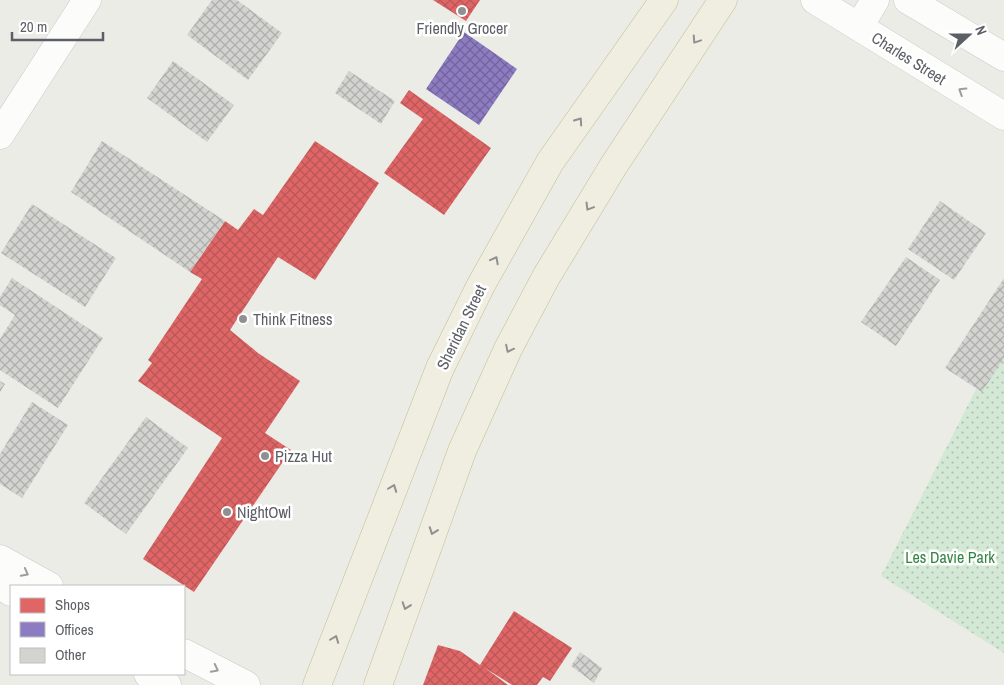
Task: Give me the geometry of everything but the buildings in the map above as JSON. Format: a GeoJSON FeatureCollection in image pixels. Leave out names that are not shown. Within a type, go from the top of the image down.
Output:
{"type":"FeatureCollection","features":[{"type":"Feature","properties":{"kind":"highway"},"geometry":{"type":"LineString","coordinates":[[378,685],[462,451],[508,349],[546,277],[614,166],[723,0]]}},
{"type":"Feature","properties":{"kind":"highway","name":"Sheridan Street"},"geometry":{"type":"LineString","coordinates":[[317,685],[440,368],[481,285],[550,162],[662,2]]}},
{"type":"Feature","properties":{"kind":"street"},"geometry":{"type":"LineString","coordinates":[[0,134],[87,0]]}},
{"type":"Feature","properties":{"kind":"street","name":"Charles Street"},"geometry":{"type":"LineString","coordinates":[[815,0],[1004,116]]}},
{"type":"Feature","properties":{"kind":"street"},"geometry":{"type":"LineString","coordinates":[[859,27],[875,0]]}},
{"type":"Feature","properties":{"kind":"street"},"geometry":{"type":"LineString","coordinates":[[908,0],[1004,57]]}},
{"type":"Feature","properties":{"kind":"street"},"geometry":{"type":"LineString","coordinates":[[0,559],[48,585]]}},
{"type":"Feature","properties":{"kind":"street"},"geometry":{"type":"LineString","coordinates":[[185,654],[246,685]]}},
{"type":"Feature","properties":{"kind":"street"},"geometry":{"type":"LineString","coordinates":[[150,675],[167,685]]}},
{"type":"Feature","properties":{"kind":"green space","name":"Les Davie Park"},"geometry":{"type":"Polygon","coordinates":[[[1004,334],[1004,653],[881,576],[1004,334]]]}},
{"type":"Feature","properties":{"kind":"place","name":"Friendly Grocer"},"geometry":{"type":"Point","coordinates":[462,11]}},
{"type":"Feature","properties":{"kind":"place","name":"Think Fitness"},"geometry":{"type":"Point","coordinates":[243,319]}},
{"type":"Feature","properties":{"kind":"place","name":"Pizza Hut"},"geometry":{"type":"Point","coordinates":[265,456]}},
{"type":"Feature","properties":{"kind":"place","name":"NightOwl"},"geometry":{"type":"Point","coordinates":[227,512]}}]}
